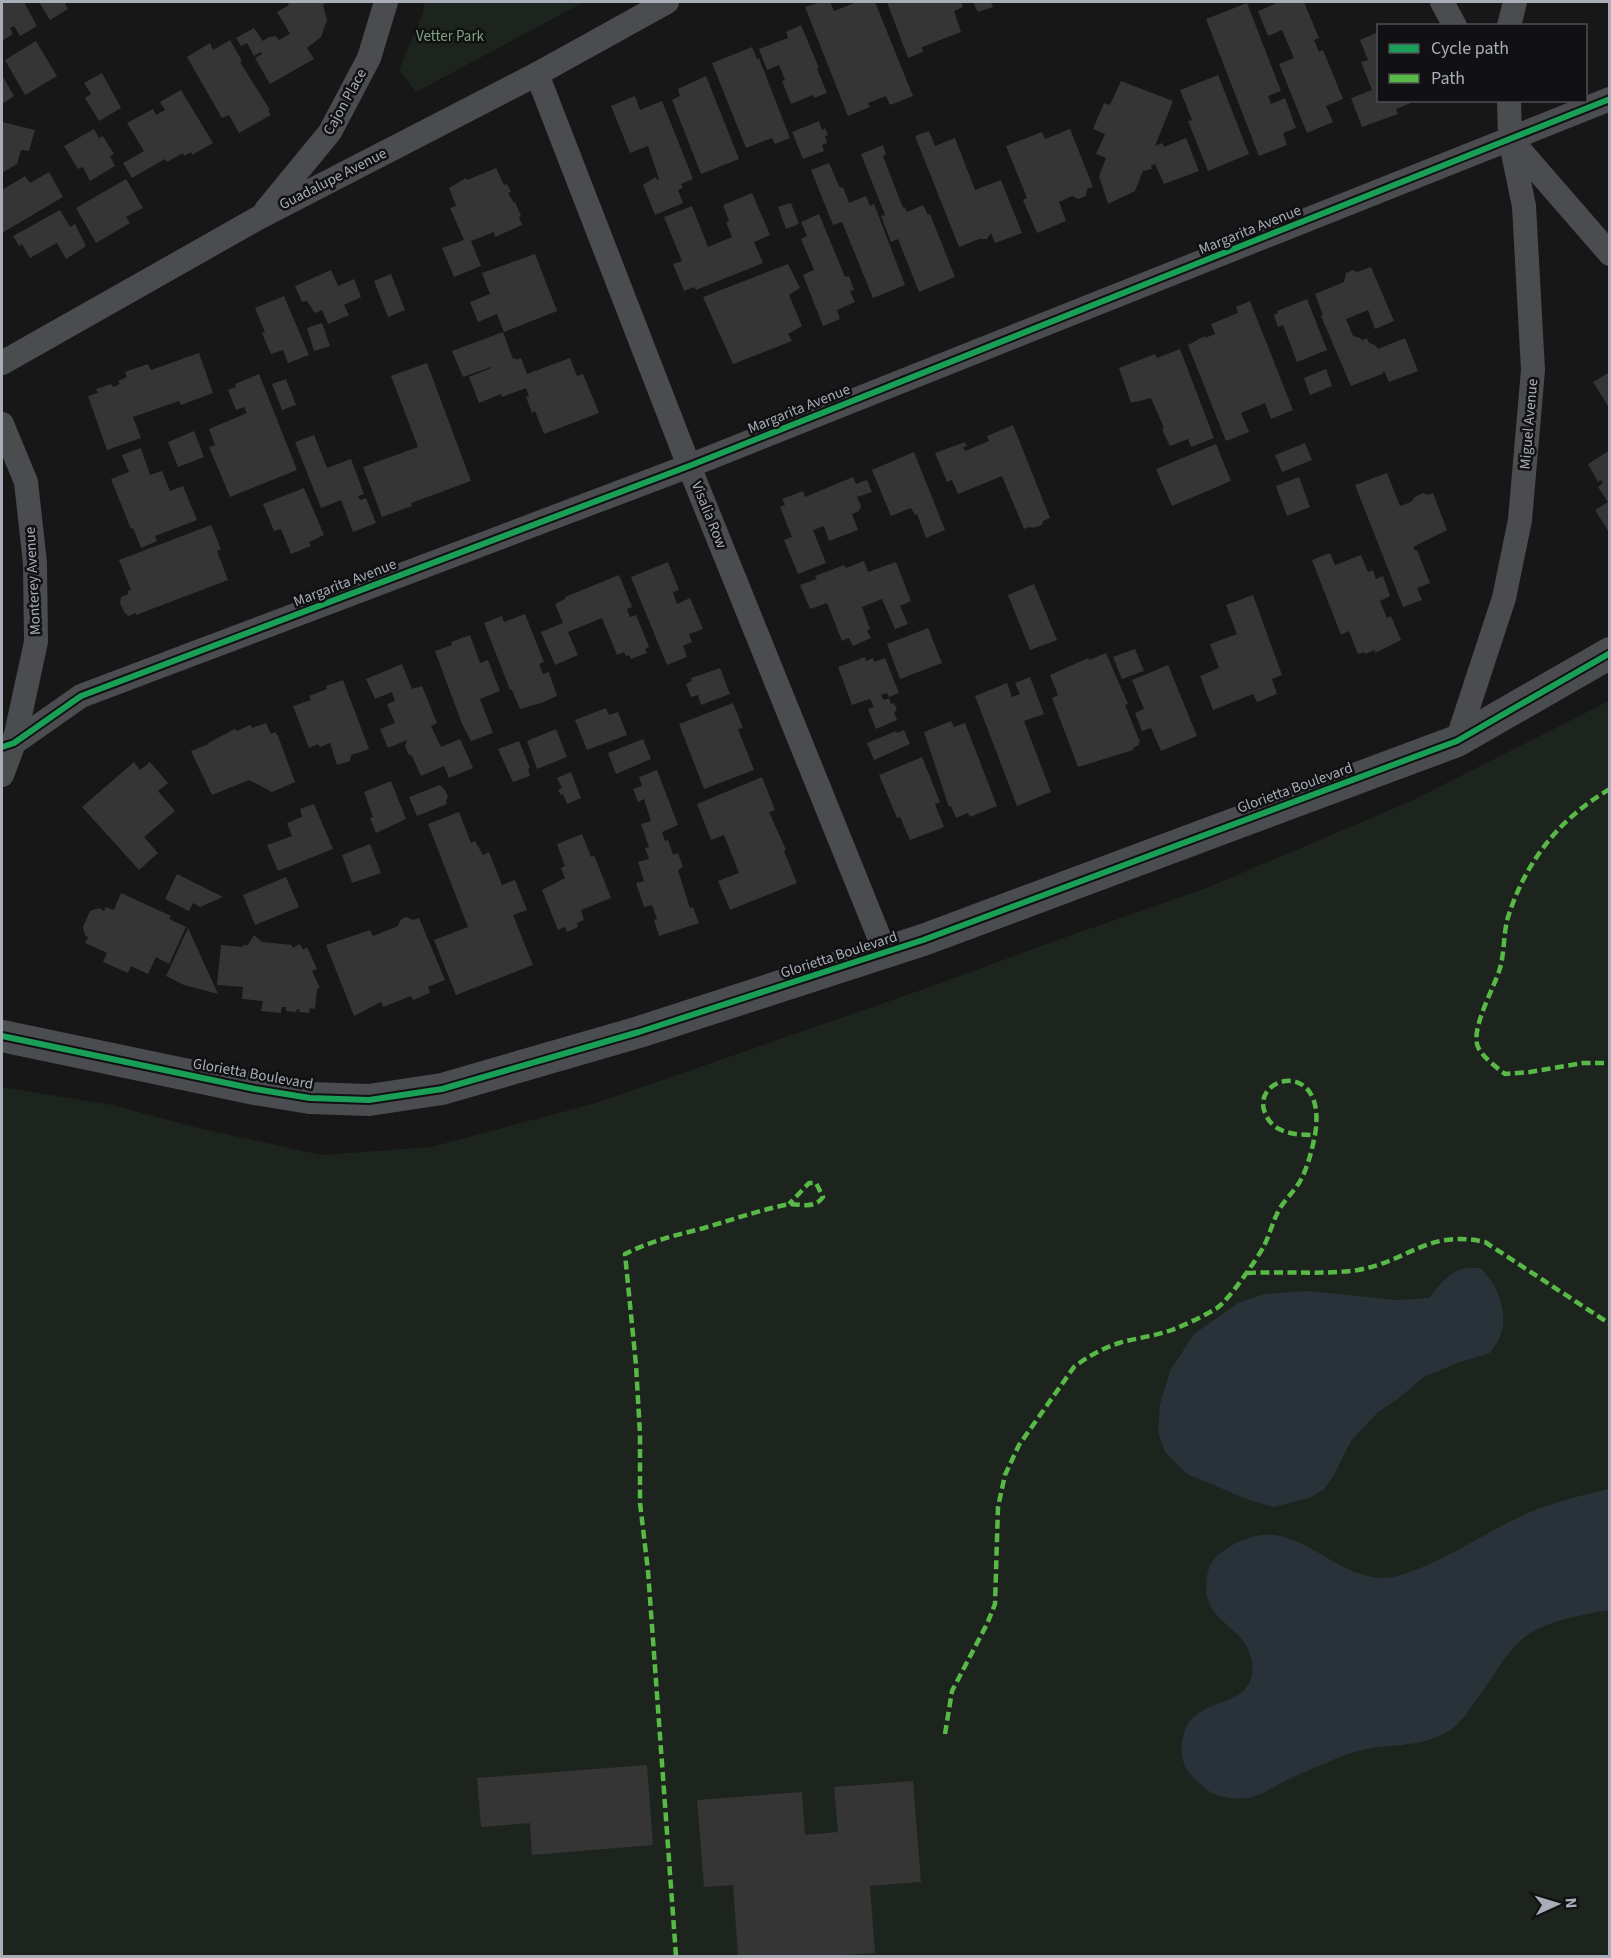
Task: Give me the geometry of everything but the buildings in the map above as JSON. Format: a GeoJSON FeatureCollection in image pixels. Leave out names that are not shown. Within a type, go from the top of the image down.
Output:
{"type":"FeatureCollection","features":[{"type":"Feature","properties":{"kind":"street","name":"Cajon Place"},"geometry":{"type":"LineString","coordinates":[[260,217],[330,132],[369,58],[386,2]]}},
{"type":"Feature","properties":{"kind":"street","name":"Guadalupe Avenue"},"geometry":{"type":"LineString","coordinates":[[2,363],[260,217],[537,74],[667,2]]}},
{"type":"Feature","properties":{"kind":"street"},"geometry":{"type":"LineString","coordinates":[[1442,2],[1454,24]]}},
{"type":"Feature","properties":{"kind":"street"},"geometry":{"type":"LineString","coordinates":[[1510,24],[1515,2]]}},
{"type":"Feature","properties":{"kind":"street","name":"Visalia Row"},"geometry":{"type":"LineString","coordinates":[[537,74],[689,466],[886,954]]}},
{"type":"Feature","properties":{"kind":"street","name":"Margarita Avenue"},"geometry":{"type":"LineString","coordinates":[[8,745],[81,696],[689,466],[1610,99]]}},
{"type":"Feature","properties":{"kind":"street"},"geometry":{"type":"LineString","coordinates":[[1495,102],[1510,139],[1610,254]]}},
{"type":"Feature","properties":{"kind":"street","name":"Miguel Avenue"},"geometry":{"type":"LineString","coordinates":[[1457,741],[1504,598],[1520,520],[1533,370],[1524,206],[1510,139],[1509,102]]}},
{"type":"Feature","properties":{"kind":"street","name":"Monterey Avenue"},"geometry":{"type":"LineString","coordinates":[[2,424],[26,482],[35,563],[36,642],[2,775]]}},
{"type":"Feature","properties":{"kind":"street","name":"Glorietta Boulevard"},"geometry":{"type":"LineString","coordinates":[[2,1036],[255,1089],[310,1098],[369,1100],[442,1089],[639,1032],[886,954],[1457,741],[1610,653]]}},
{"type":"Feature","properties":{"kind":"green space","name":"Vetter Park"},"geometry":{"type":"Polygon","coordinates":[[[425,2],[584,2],[416,92],[399,70],[422,16],[425,2]]]}},
{"type":"Feature","properties":{"kind":"green space"},"geometry":{"type":"Polygon","coordinates":[[[1609,701],[1609,1956],[2,1956],[2,1087],[112,1105],[198,1128],[321,1155],[431,1147],[596,1103],[1204,889],[1411,801],[1609,701]]]}},
{"type":"Feature","properties":{"kind":"shaded area"},"geometry":{"type":"Polygon","coordinates":[[[1467,1268],[1480,1268],[1497,1291],[1503,1318],[1497,1343],[1490,1353],[1424,1377],[1378,1412],[1351,1441],[1333,1477],[1324,1489],[1309,1498],[1274,1507],[1249,1500],[1187,1474],[1165,1452],[1158,1432],[1160,1404],[1170,1371],[1194,1334],[1238,1303],[1264,1294],[1309,1291],[1396,1300],[1429,1298],[1450,1275],[1467,1268]]]}},
{"type":"Feature","properties":{"kind":"shaded area"},"geometry":{"type":"Polygon","coordinates":[[[1609,1489],[1609,1610],[1558,1621],[1522,1639],[1504,1659],[1464,1716],[1450,1730],[1427,1740],[1351,1753],[1247,1798],[1237,1799],[1211,1792],[1188,1771],[1182,1756],[1182,1742],[1189,1723],[1202,1711],[1241,1693],[1248,1686],[1252,1676],[1252,1662],[1248,1649],[1242,1639],[1216,1615],[1206,1593],[1209,1570],[1214,1559],[1222,1552],[1246,1539],[1267,1535],[1287,1538],[1361,1574],[1382,1578],[1396,1576],[1429,1564],[1536,1510],[1609,1489]]]}},
{"type":"Feature","properties":{"kind":"marked path"},"geometry":{"type":"LineString","coordinates":[[1610,789],[1592,800],[1561,827],[1547,842],[1525,876],[1509,914],[1500,968],[1479,1021],[1477,1032],[1479,1049],[1505,1074],[1583,1063],[1610,1063]]}},
{"type":"Feature","properties":{"kind":"marked path"},"geometry":{"type":"LineString","coordinates":[[945,1734],[952,1691],[995,1604],[998,1507],[1005,1475],[1019,1445],[1074,1367],[1107,1347],[1172,1330],[1212,1311],[1222,1304],[1249,1269],[1264,1246],[1280,1208],[1302,1178],[1315,1135],[1316,1110],[1311,1093],[1301,1084],[1289,1081],[1278,1083],[1268,1090],[1263,1100],[1265,1113],[1274,1125],[1293,1134],[1315,1135]]}},
{"type":"Feature","properties":{"kind":"marked path"},"geometry":{"type":"LineString","coordinates":[[676,1956],[648,1571],[640,1503],[640,1434],[636,1365],[625,1254],[644,1245],[764,1210],[790,1204],[815,1204],[823,1197],[816,1183],[809,1183],[789,1204]]}},
{"type":"Feature","properties":{"kind":"marked path"},"geometry":{"type":"LineString","coordinates":[[1247,1273],[1358,1270],[1376,1266],[1433,1243],[1465,1239],[1485,1242],[1610,1324]]}},
{"type":"Feature","properties":{"kind":"cycle path"},"geometry":{"type":"LineString","coordinates":[[2,747],[14,743],[81,696],[689,466],[1610,99]]}},
{"type":"Feature","properties":{"kind":"cycle path"},"geometry":{"type":"LineString","coordinates":[[2,1036],[255,1089],[310,1098],[369,1100],[442,1089],[639,1032],[923,940],[1457,741],[1610,653]]}}]}
